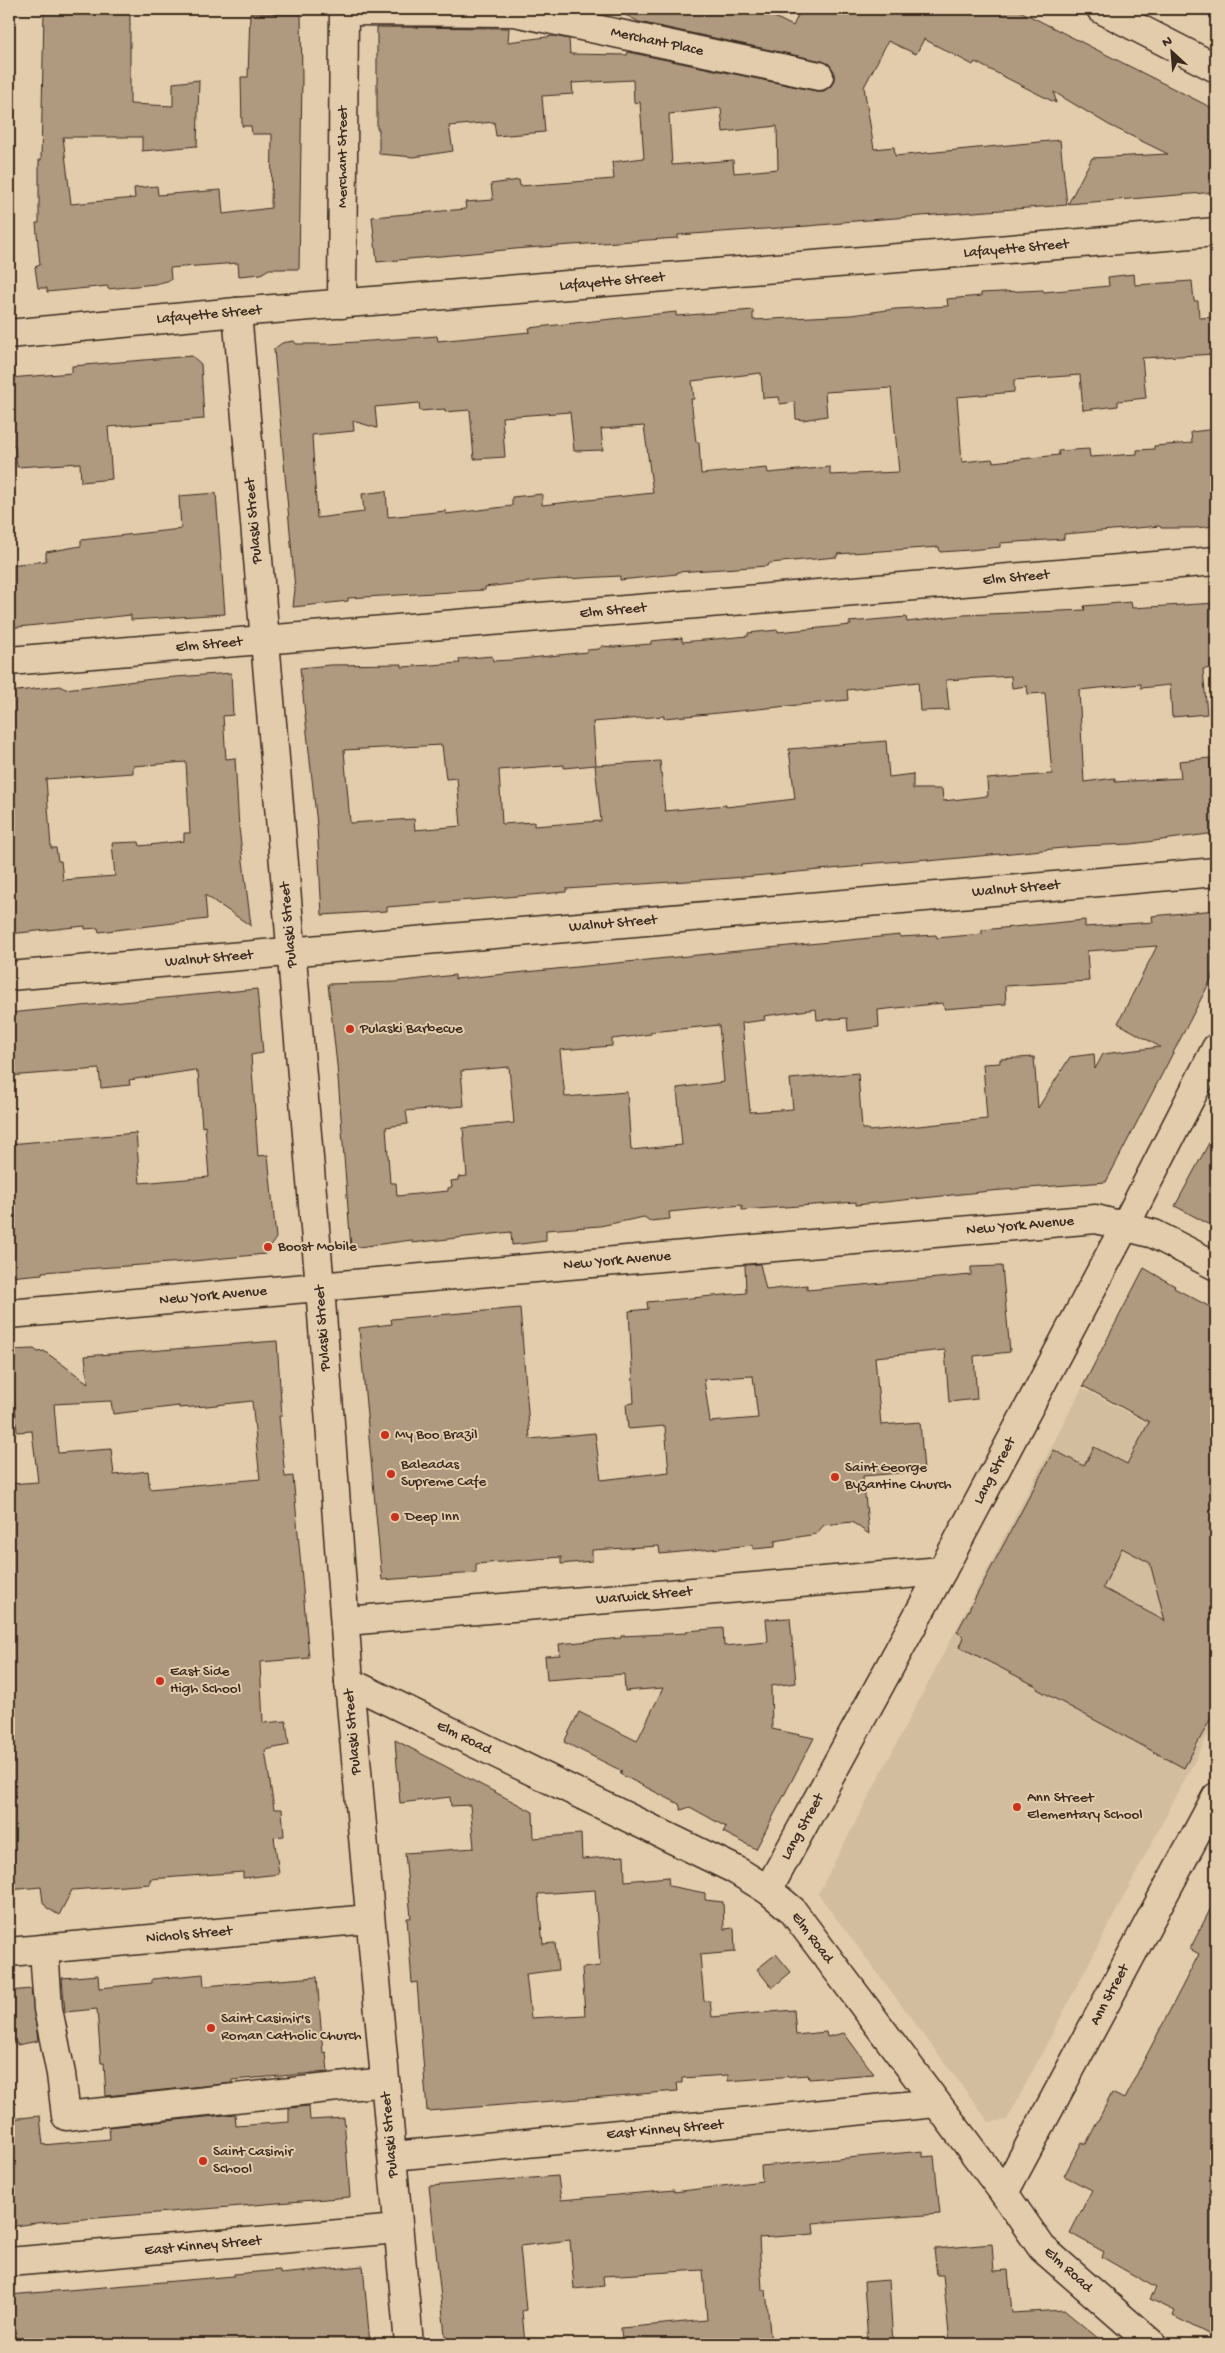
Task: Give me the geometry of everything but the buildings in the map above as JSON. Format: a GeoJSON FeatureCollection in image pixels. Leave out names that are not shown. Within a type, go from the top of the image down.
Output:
{"type":"FeatureCollection","features":[{"type":"Feature","properties":{"kind":"street"},"geometry":{"type":"LineString","coordinates":[[1101,9],[1216,68]]}},
{"type":"Feature","properties":{"kind":"street","name":"Merchant Place"},"geometry":{"type":"LineString","coordinates":[[344,10],[515,12],[819,76]]}},
{"type":"Feature","properties":{"kind":"street","name":"Merchant Street"},"geometry":{"type":"LineString","coordinates":[[342,304],[344,10]]}},
{"type":"Feature","properties":{"kind":"street","name":"Lafayette Street"},"geometry":{"type":"LineString","coordinates":[[9,334],[237,312],[1216,232]]}},
{"type":"Feature","properties":{"kind":"street","name":"Pulaski Street"},"geometry":{"type":"LineString","coordinates":[[237,312],[263,640],[320,1287],[349,1682],[369,1919],[393,2156],[409,2344]]}},
{"type":"Feature","properties":{"kind":"street"},"geometry":{"type":"LineString","coordinates":[[9,327],[9,334]]}},
{"type":"Feature","properties":{"kind":"street","name":"Elm Street"},"geometry":{"type":"LineString","coordinates":[[9,661],[1216,561]]}},
{"type":"Feature","properties":{"kind":"street","name":"Walnut Street"},"geometry":{"type":"LineString","coordinates":[[9,976],[1216,872]]}},
{"type":"Feature","properties":{"kind":"street","name":"Lang Street"},"geometry":{"type":"LineString","coordinates":[[768,1890],[942,1571],[1125,1226],[1216,1048]]}},
{"type":"Feature","properties":{"kind":"street","name":"New York Avenue"},"geometry":{"type":"LineString","coordinates":[[9,1314],[1096,1219],[1154,1234],[1216,1266]]}},
{"type":"Feature","properties":{"kind":"street","name":"Warwick Street"},"geometry":{"type":"LineString","coordinates":[[346,1622],[942,1571]]}},
{"type":"Feature","properties":{"kind":"street","name":"Elm Road"},"geometry":{"type":"LineString","coordinates":[[349,1682],[734,1869],[768,1890],[792,1910],[1004,2193],[1042,2248],[1152,2344]]}},
{"type":"Feature","properties":{"kind":"street","name":"Ann Street"},"geometry":{"type":"LineString","coordinates":[[1004,2193],[1216,1797]]}},
{"type":"Feature","properties":{"kind":"street","name":"Nichols Street"},"geometry":{"type":"LineString","coordinates":[[9,1952],[369,1919]]}},
{"type":"Feature","properties":{"kind":"street"},"geometry":{"type":"LineString","coordinates":[[44,1949],[48,2009],[61,2074],[66,2116],[385,2082]]}},
{"type":"Feature","properties":{"kind":"street","name":"East Kinney Street"},"geometry":{"type":"LineString","coordinates":[[393,2156],[936,2104]]}},
{"type":"Feature","properties":{"kind":"street","name":"East Kinney Street"},"geometry":{"type":"LineString","coordinates":[[9,2262],[398,2230]]}},
{"type":"Feature","properties":{"kind":"shaded area","name":"Ann Street Elementary School"},"geometry":{"type":"Polygon","coordinates":[[[1082,1388],[1216,1460],[1216,1720],[1007,2120],[989,2122],[818,1894],[1082,1388]]]}},
{"type":"Feature","properties":{"kind":"place","name":"Pulaski Barbecue"},"geometry":{"type":"Point","coordinates":[350,1029]}},
{"type":"Feature","properties":{"kind":"place","name":"Boost Mobile"},"geometry":{"type":"Point","coordinates":[268,1247]}},
{"type":"Feature","properties":{"kind":"place","name":"My Boo Brazil"},"geometry":{"type":"Point","coordinates":[385,1435]}},
{"type":"Feature","properties":{"kind":"place","name":"Baleadas Supreme Cafe"},"geometry":{"type":"Point","coordinates":[391,1474]}},
{"type":"Feature","properties":{"kind":"place","name":"Saint George Byzantine Church"},"geometry":{"type":"Point","coordinates":[835,1477]}},
{"type":"Feature","properties":{"kind":"place","name":"Deep Inn"},"geometry":{"type":"Point","coordinates":[395,1517]}},
{"type":"Feature","properties":{"kind":"place","name":"East Side High School"},"geometry":{"type":"Point","coordinates":[160,1681]}},
{"type":"Feature","properties":{"kind":"place","name":"Ann Street Elementary School"},"geometry":{"type":"Point","coordinates":[1017,1807]}},
{"type":"Feature","properties":{"kind":"place","name":"Saint Casimir's Roman Catholic Church"},"geometry":{"type":"Point","coordinates":[211,2028]}},
{"type":"Feature","properties":{"kind":"place","name":"Saint Casimir School"},"geometry":{"type":"Point","coordinates":[203,2161]}}]}
